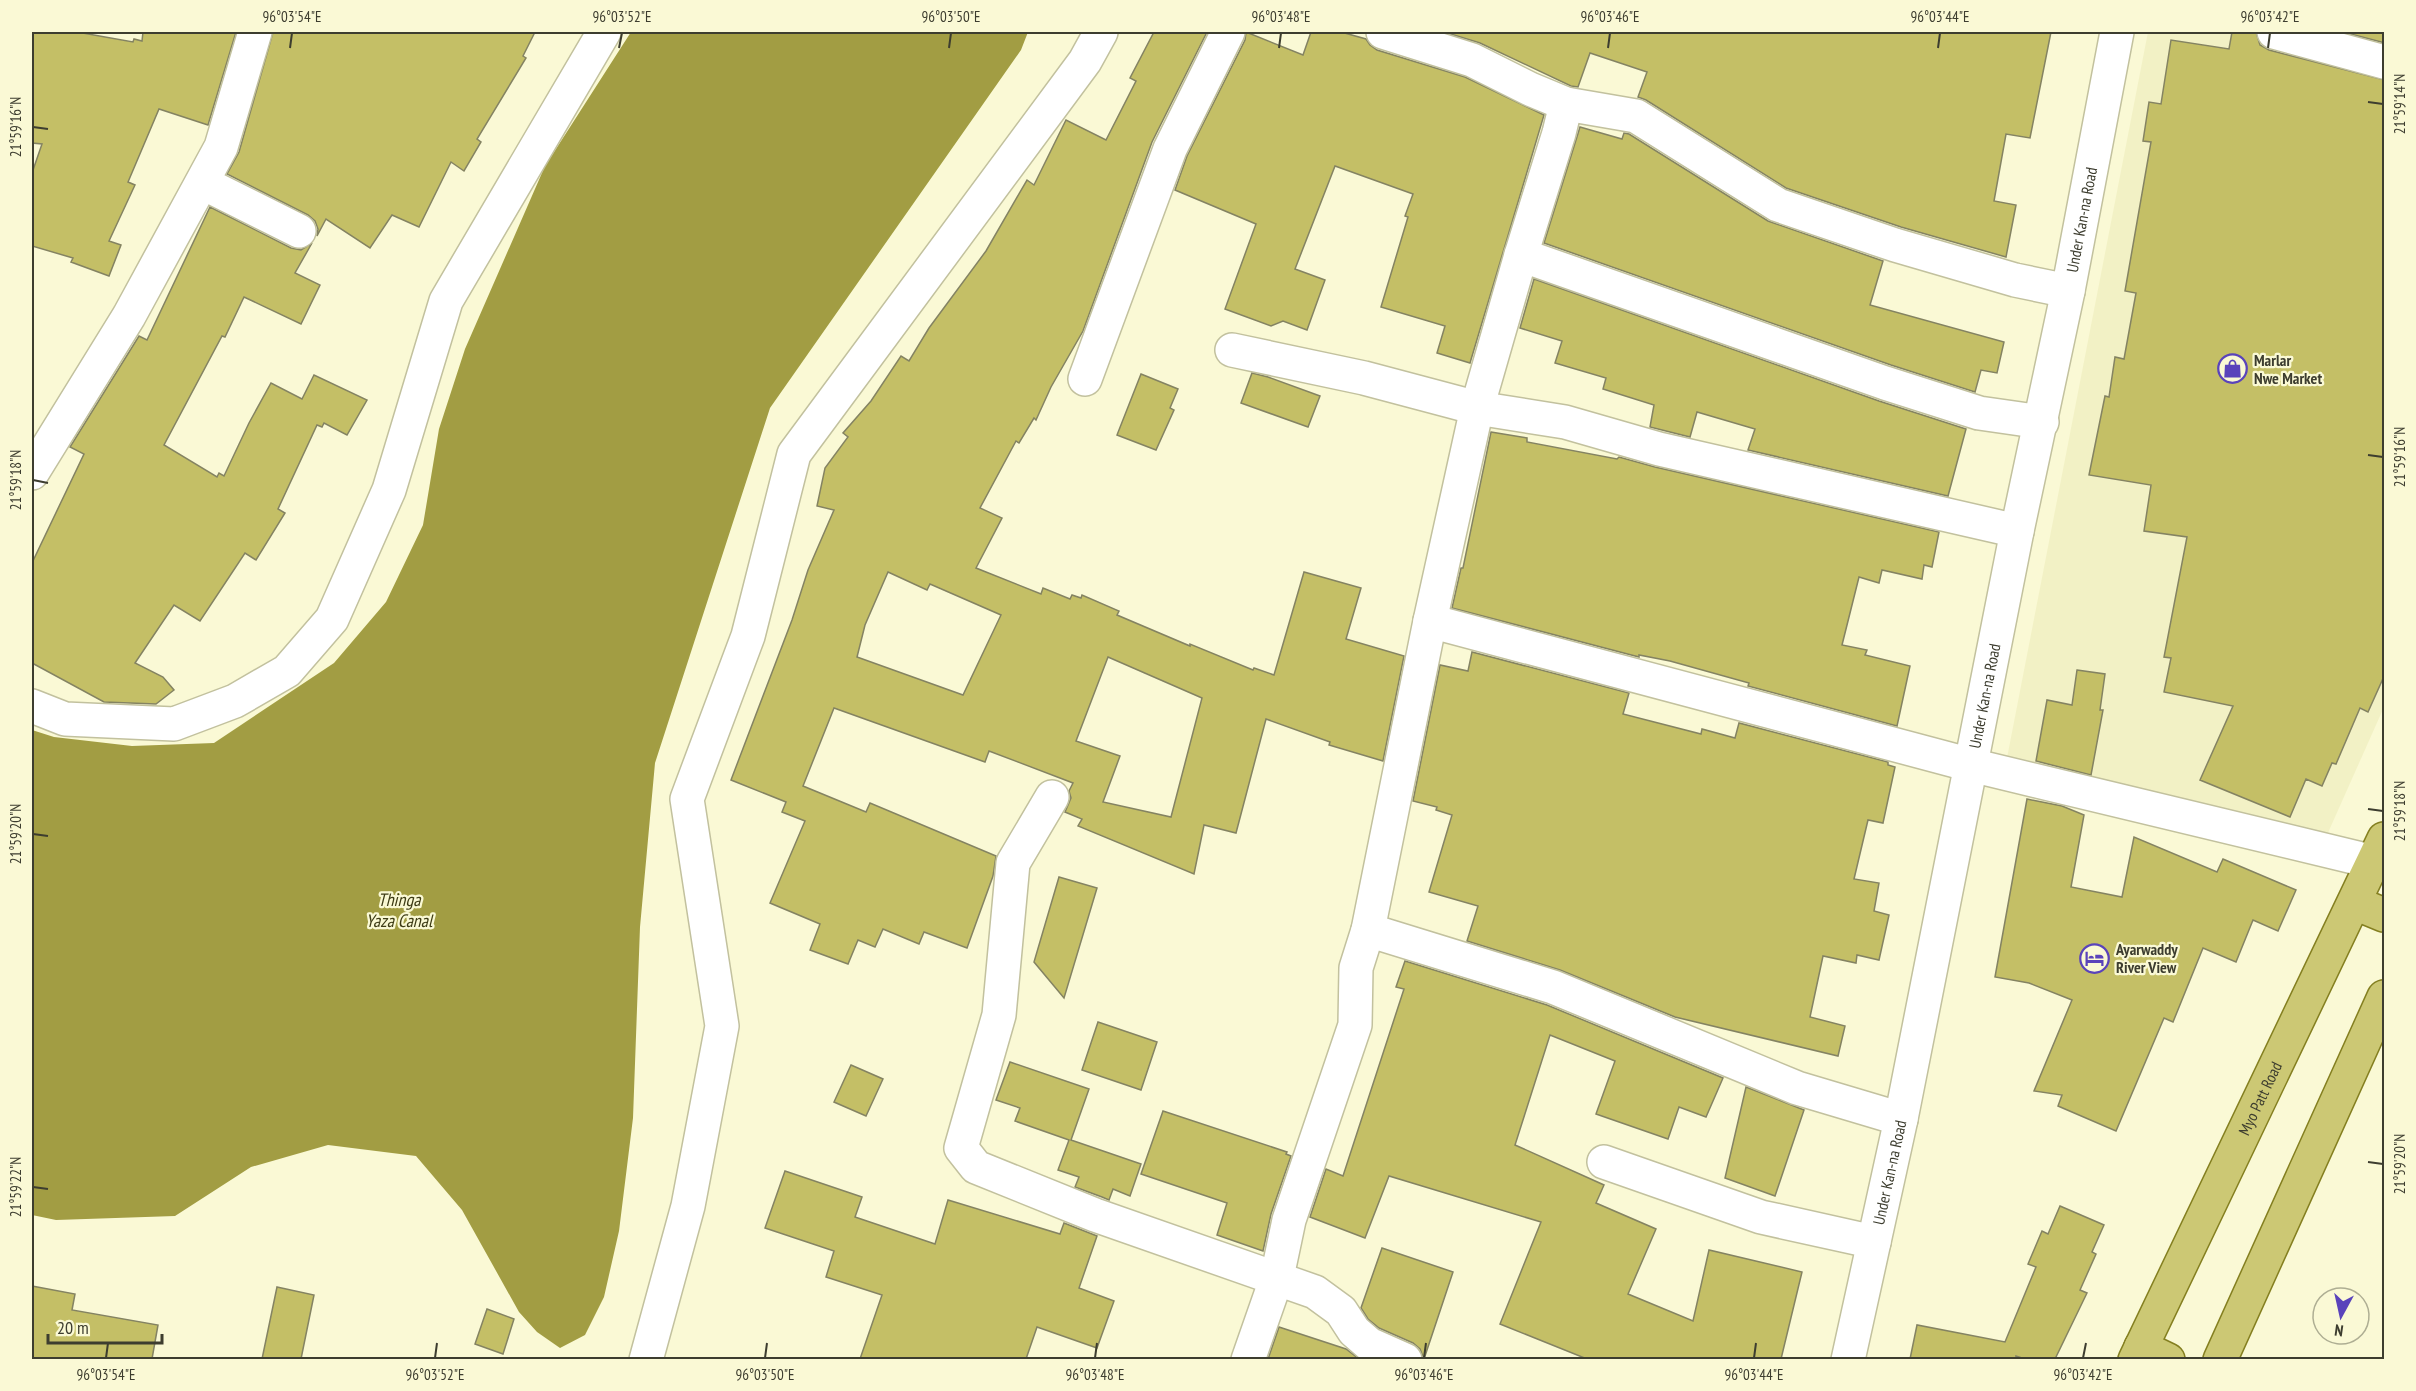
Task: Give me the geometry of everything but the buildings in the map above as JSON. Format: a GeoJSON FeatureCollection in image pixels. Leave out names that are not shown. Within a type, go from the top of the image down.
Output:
{"type":"FeatureCollection","features":[{"type":"Feature","properties":{"kind":"main road","name":"Myo Patt Road"},"geometry":{"type":"LineString","coordinates":[[2148,1355],[2370,909],[2379,850]]}},
{"type":"Feature","properties":{"kind":"main road"},"geometry":{"type":"LineString","coordinates":[[2220,1359],[2385,997]]}},
{"type":"Feature","properties":{"kind":"street"},"geometry":{"type":"LineString","coordinates":[[32,473],[129,316],[203,183],[221,147],[255,32]]}},
{"type":"Feature","properties":{"kind":"street"},"geometry":{"type":"LineString","coordinates":[[32,706],[65,719],[174,724],[236,701],[286,671],[332,619],[389,490],[446,301],[604,32]]}},
{"type":"Feature","properties":{"kind":"street"},"geometry":{"type":"LineString","coordinates":[[646,1359],[688,1206],[722,1026],[687,799],[748,636],[794,454],[1085,61],[1101,32]]}},
{"type":"Feature","properties":{"kind":"street"},"geometry":{"type":"LineString","coordinates":[[1085,379],[1170,149],[1228,32]]}},
{"type":"Feature","properties":{"kind":"street"},"geometry":{"type":"LineString","coordinates":[[1383,32],[1472,60],[1566,104],[1636,116],[1778,205],[1895,245],[2015,280],[2068,291]]}},
{"type":"Feature","properties":{"kind":"street","name":"Under Kan-na Road"},"geometry":{"type":"LineString","coordinates":[[1848,1359],[1901,1119],[2017,531],[2042,422],[2117,32]]}},
{"type":"Feature","properties":{"kind":"street"},"geometry":{"type":"LineString","coordinates":[[2283,32],[2385,62]]}},
{"type":"Feature","properties":{"kind":"street"},"geometry":{"type":"LineString","coordinates":[[1248,1359],[1277,1277],[1289,1220],[1355,1026],[1356,968],[1368,930],[1430,621],[1477,408],[1566,104]]}},
{"type":"Feature","properties":{"kind":"street"},"geometry":{"type":"LineString","coordinates":[[203,183],[299,231]]}},
{"type":"Feature","properties":{"kind":"street"},"geometry":{"type":"LineString","coordinates":[[1521,255],[1885,383],[1979,413],[2042,422]]}},
{"type":"Feature","properties":{"kind":"street"},"geometry":{"type":"LineString","coordinates":[[1232,350],[1364,378],[1477,408],[1564,422],[1659,448],[2017,531]]}},
{"type":"Feature","properties":{"kind":"street"},"geometry":{"type":"LineString","coordinates":[[1430,621],[1971,765],[2379,850]]}},
{"type":"Feature","properties":{"kind":"street"},"geometry":{"type":"LineString","coordinates":[[1052,797],[1013,863],[999,1015],[961,1148],[976,1167],[1095,1215],[1315,1292],[1341,1311],[1354,1331],[1369,1344],[1405,1359]]}},
{"type":"Feature","properties":{"kind":"street"},"geometry":{"type":"LineString","coordinates":[[1368,930],[1553,987],[1797,1088],[1901,1119]]}},
{"type":"Feature","properties":{"kind":"street"},"geometry":{"type":"LineString","coordinates":[[1604,1162],[1761,1217],[1874,1242]]}},
{"type":"Feature","properties":{"kind":"shaded area","name":"Marlar Nwe Market"},"geometry":{"type":"Polygon","coordinates":[[[2148,32],[2384,32],[2384,707],[2327,835],[2007,758],[2148,32]]]}},
{"type":"Feature","properties":{"kind":"water","name":"Thinga Yaza Canal"},"geometry":{"type":"Polygon","coordinates":[[[631,32],[1028,32],[1021,50],[770,408],[655,763],[640,927],[633,1118],[619,1231],[604,1297],[585,1335],[560,1348],[537,1332],[519,1312],[462,1210],[416,1156],[328,1145],[251,1167],[175,1216],[56,1220],[32,1215],[32,730],[54,737],[132,746],[214,743],[334,663],[386,602],[423,525],[439,429],[465,349],[545,166],[631,32]]]}},
{"type":"Feature","properties":{"kind":"place","name":"Marlar Nwe Market"},"geometry":{"type":"Point","coordinates":[2233,369]}},
{"type":"Feature","properties":{"kind":"place","name":"Ayarwaddy River View"},"geometry":{"type":"Point","coordinates":[2095,958]}}]}
